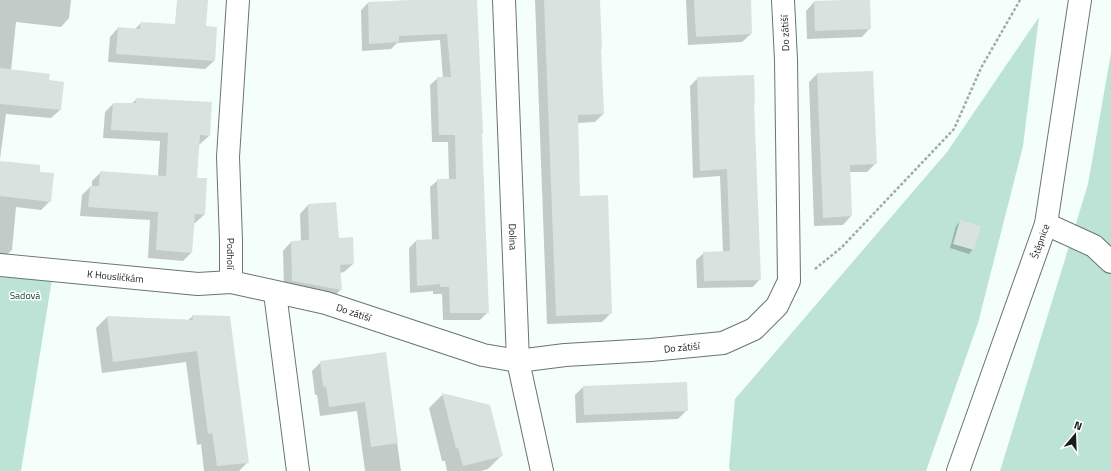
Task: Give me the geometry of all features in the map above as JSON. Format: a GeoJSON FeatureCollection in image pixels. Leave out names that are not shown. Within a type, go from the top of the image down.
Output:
{"type":"FeatureCollection","features":[{"type":"Feature","properties":{"kind":"street","name":"Podholí"},"geometry":{"type":"LineString","coordinates":[[238,0],[228,157],[231,282],[275,292]]}},
{"type":"Feature","properties":{"kind":"street","name":"Dolina"},"geometry":{"type":"LineString","coordinates":[[504,0],[518,361],[542,471]]}},
{"type":"Feature","properties":{"kind":"street","name":"Do zátiší"},"geometry":{"type":"LineString","coordinates":[[275,292],[326,303],[483,355],[518,361],[565,355],[651,350],[723,343],[754,329],[776,306],[789,281],[786,84],[783,0]]}},
{"type":"Feature","properties":{"kind":"street","name":"Štěpnice"},"geometry":{"type":"LineString","coordinates":[[958,471],[1046,224],[1080,0]]}},
{"type":"Feature","properties":{"kind":"street"},"geometry":{"type":"LineString","coordinates":[[1046,224],[1094,246],[1111,262]]}},
{"type":"Feature","properties":{"kind":"street","name":"K Housličkám"},"geometry":{"type":"LineString","coordinates":[[0,266],[198,284],[231,282]]}},
{"type":"Feature","properties":{"kind":"street"},"geometry":{"type":"LineString","coordinates":[[275,292],[298,471]]}},
{"type":"Feature","properties":{"kind":"path"},"geometry":{"type":"LineString","coordinates":[[789,281],[817,268],[842,247],[954,129],[981,68],[1020,0]]}},
{"type":"Feature","properties":{"kind":"green space"},"geometry":{"type":"Polygon","coordinates":[[[1039,17],[1023,146],[978,323],[926,471],[730,471],[729,467],[735,399],[947,152],[1039,17]]]}},
{"type":"Feature","properties":{"kind":"green space"},"geometry":{"type":"Polygon","coordinates":[[[1111,53],[1111,471],[1000,471],[1088,184],[1111,53]]]}},
{"type":"Feature","properties":{"kind":"green space","name":"Sadová"},"geometry":{"type":"Polygon","coordinates":[[[0,268],[53,273],[21,471],[0,471],[0,268]]]}},
{"type":"Feature","properties":{"kind":"building"},"geometry":{"type":"Polygon","coordinates":[[[177,0],[208,0],[206,26],[217,27],[215,61],[116,54],[118,27],[140,29],[141,22],[175,24],[177,0]]]}},
{"type":"Feature","properties":{"kind":"building"},"geometry":{"type":"Polygon","coordinates":[[[411,0],[477,0],[489,313],[450,313],[449,287],[440,287],[440,284],[417,286],[416,240],[439,239],[437,179],[456,179],[455,135],[439,135],[437,77],[451,77],[447,34],[399,36],[399,42],[369,44],[368,2],[411,0]]]}},
{"type":"Feature","properties":{"kind":"building"},"geometry":{"type":"Polygon","coordinates":[[[544,0],[600,0],[604,114],[578,115],[580,196],[608,195],[612,314],[556,316],[544,0]]]}},
{"type":"Feature","properties":{"kind":"building"},"geometry":{"type":"Polygon","coordinates":[[[694,0],[751,0],[752,34],[696,37],[694,0]]]}},
{"type":"Feature","properties":{"kind":"building"},"geometry":{"type":"Polygon","coordinates":[[[870,0],[871,29],[815,31],[814,1],[870,0]]]}},
{"type":"Feature","properties":{"kind":"building"},"geometry":{"type":"Polygon","coordinates":[[[0,68],[50,74],[49,80],[64,82],[61,110],[0,104],[0,68]]]}},
{"type":"Feature","properties":{"kind":"building"},"geometry":{"type":"Polygon","coordinates":[[[873,71],[877,164],[850,165],[852,216],[823,218],[817,73],[873,71]]]}},
{"type":"Feature","properties":{"kind":"building"},"geometry":{"type":"Polygon","coordinates":[[[754,75],[761,280],[704,281],[703,252],[730,251],[727,169],[700,171],[697,77],[754,75]]]}},
{"type":"Feature","properties":{"kind":"building"},"geometry":{"type":"Polygon","coordinates":[[[136,98],[212,102],[210,136],[200,135],[197,178],[207,178],[205,215],[195,214],[192,253],[156,250],[158,212],[88,207],[90,186],[99,186],[100,171],[166,176],[168,133],[111,130],[113,103],[136,103],[136,98]]]}},
{"type":"Feature","properties":{"kind":"building"},"geometry":{"type":"Polygon","coordinates":[[[0,161],[40,165],[40,172],[54,173],[51,202],[0,196],[0,161]]]}},
{"type":"Feature","properties":{"kind":"building"},"geometry":{"type":"Polygon","coordinates":[[[336,202],[339,238],[353,237],[354,264],[340,265],[342,290],[292,281],[291,241],[309,240],[308,204],[336,202]]]}},
{"type":"Feature","properties":{"kind":"building"},"geometry":{"type":"Polygon","coordinates":[[[960,220],[981,226],[974,250],[953,244],[960,220]]]}},
{"type":"Feature","properties":{"kind":"building"},"geometry":{"type":"Polygon","coordinates":[[[192,315],[230,316],[249,463],[217,466],[212,433],[208,434],[197,351],[113,362],[107,316],[193,320],[192,315]]]}},
{"type":"Feature","properties":{"kind":"building"},"geometry":{"type":"Polygon","coordinates":[[[386,352],[398,443],[371,447],[365,402],[329,407],[326,386],[323,387],[320,361],[386,352]]]}},
{"type":"Feature","properties":{"kind":"building"},"geometry":{"type":"Polygon","coordinates":[[[687,382],[688,411],[584,415],[583,386],[687,382]]]}},
{"type":"Feature","properties":{"kind":"building"},"geometry":{"type":"Polygon","coordinates":[[[442,393],[490,405],[503,456],[463,466],[458,448],[456,448],[442,393]]]}}]}
